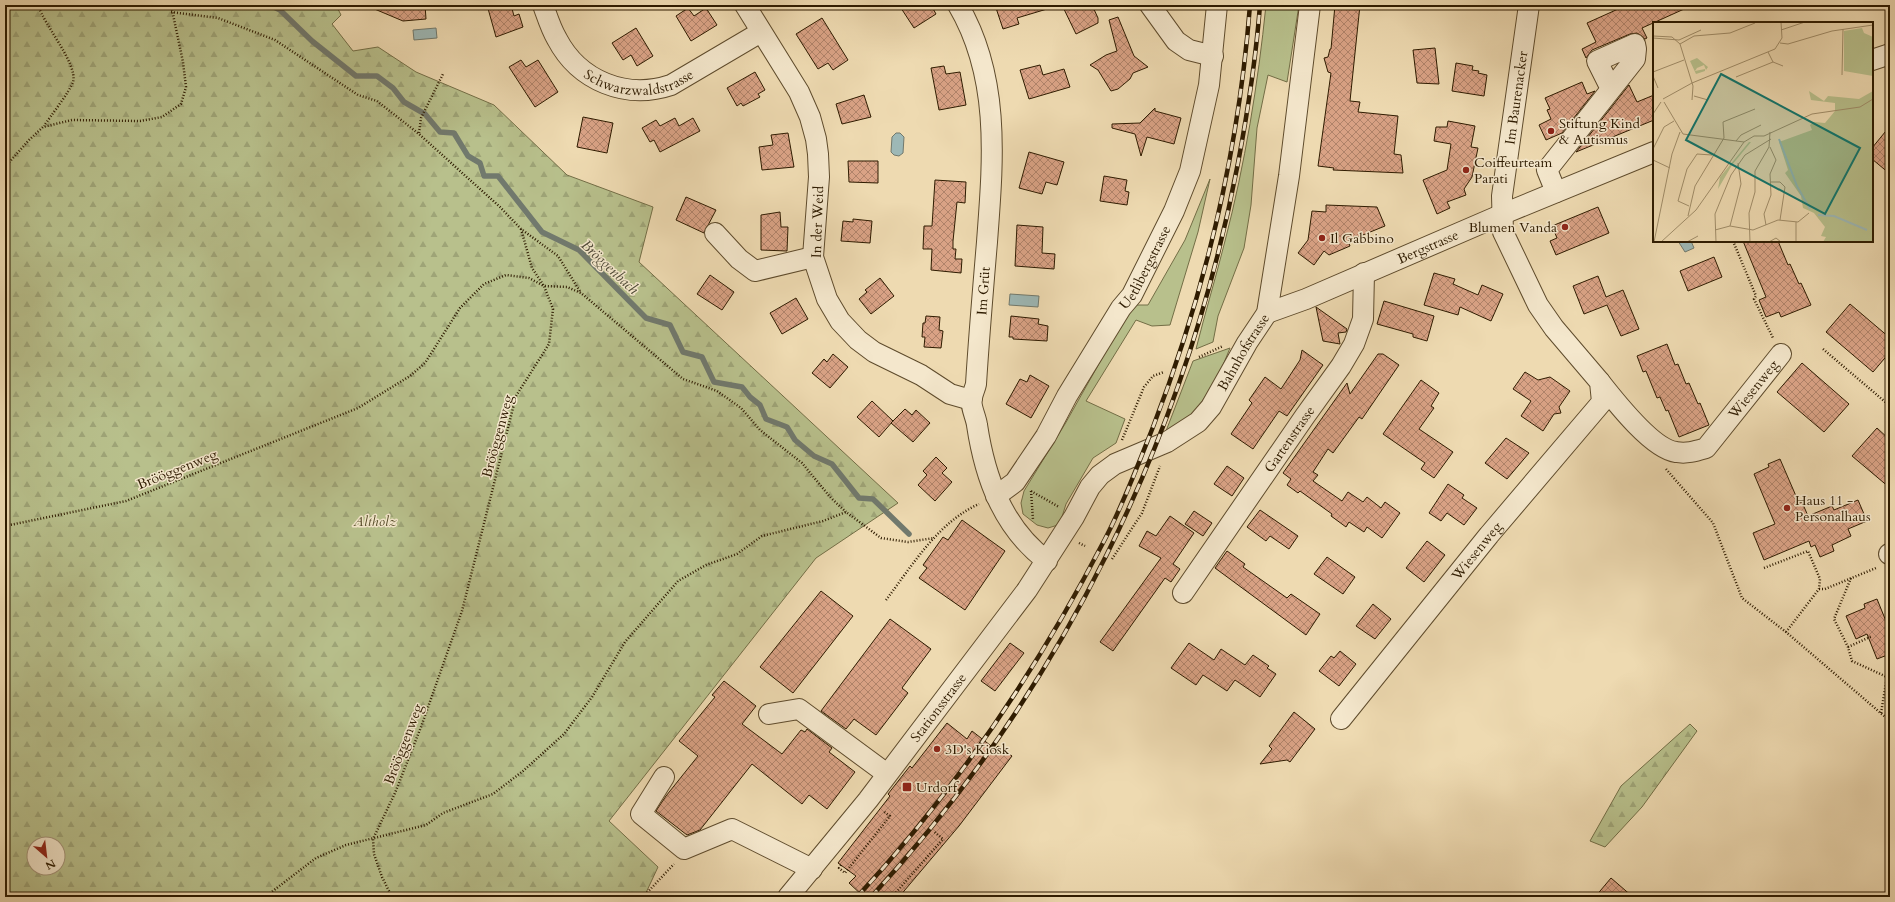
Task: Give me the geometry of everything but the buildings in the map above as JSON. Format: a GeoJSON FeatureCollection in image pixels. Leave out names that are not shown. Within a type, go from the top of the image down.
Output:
{"type":"FeatureCollection","features":[{"type":"Feature","properties":{"kind":"street","name":"Schwarzwaldstrasse"},"geometry":{"type":"LineString","coordinates":[[543,5],[557,39],[572,62],[590,76],[611,86],[636,92],[656,90],[671,85],[761,32]]}},
{"type":"Feature","properties":{"kind":"street","name":"In der Weid"},"geometry":{"type":"LineString","coordinates":[[745,5],[799,92],[810,117],[816,139],[819,177],[813,257],[827,299],[840,320],[858,340],[874,352],[921,375],[950,394],[971,400]]}},
{"type":"Feature","properties":{"kind":"street","name":"Im Grüt"},"geometry":{"type":"LineString","coordinates":[[958,5],[972,33],[988,88],[992,142],[989,206],[976,384],[971,400],[982,457],[996,496],[1010,523],[1023,539],[1047,561]]}},
{"type":"Feature","properties":{"kind":"street"},"geometry":{"type":"LineString","coordinates":[[1150,5],[1176,41],[1189,50],[1213,56]]}},
{"type":"Feature","properties":{"kind":"street","name":"Uetlibergstrasse"},"geometry":{"type":"LineString","coordinates":[[996,496],[1015,482],[1046,436],[1120,308],[1132,295],[1174,211],[1190,171],[1208,85],[1213,56],[1217,5]]}},
{"type":"Feature","properties":{"kind":"street","name":"Bahnhofstrasse"},"geometry":{"type":"LineString","coordinates":[[1027,590],[1047,561],[1090,488],[1100,476],[1115,464],[1166,442],[1198,422],[1211,407],[1247,343],[1267,313],[1289,176],[1310,5]]}},
{"type":"Feature","properties":{"kind":"street","name":"Im Baurenacker"},"geometry":{"type":"LineString","coordinates":[[1502,214],[1505,168],[1529,5]]}},
{"type":"Feature","properties":{"kind":"street"},"geometry":{"type":"LineString","coordinates":[[1873,60],[1890,54]]}},
{"type":"Feature","properties":{"kind":"street"},"geometry":{"type":"LineString","coordinates":[[1556,192],[1547,170],[1611,89]]}},
{"type":"Feature","properties":{"kind":"street","name":"Bergstrasse"},"geometry":{"type":"LineString","coordinates":[[1267,313],[1306,299],[1502,214],[1653,152]]}},
{"type":"Feature","properties":{"kind":"street","name":"Wiesenweg"},"geometry":{"type":"LineString","coordinates":[[1502,214],[1503,232],[1538,305],[1554,328],[1600,382],[1618,406],[1655,443],[1666,450],[1692,453],[1706,448],[1781,354]]}},
{"type":"Feature","properties":{"kind":"street"},"geometry":{"type":"LineString","coordinates":[[715,233],[739,259],[755,271],[813,257]]}},
{"type":"Feature","properties":{"kind":"street","name":"Gartenstrasse"},"geometry":{"type":"LineString","coordinates":[[1183,593],[1341,366],[1354,344],[1363,319],[1364,273]]}},
{"type":"Feature","properties":{"kind":"street","name":"Wiesenweg"},"geometry":{"type":"LineString","coordinates":[[1341,719],[1489,535],[1597,410],[1602,402],[1600,382]]}},
{"type":"Feature","properties":{"kind":"street","name":"Stationsstrasse"},"geometry":{"type":"LineString","coordinates":[[812,869],[849,824],[1027,590]]}},
{"type":"Feature","properties":{"kind":"street"},"geometry":{"type":"LineString","coordinates":[[769,714],[799,709],[887,774]]}},
{"type":"Feature","properties":{"kind":"street"},"geometry":{"type":"LineString","coordinates":[[664,777],[641,814],[684,849],[732,829],[812,869],[788,897]]}},
{"type":"Feature","properties":{"kind":"path"},"geometry":{"type":"LineString","coordinates":[[5,167],[28,140],[44,127],[72,83],[74,71],[42,17],[38,5]]}},
{"type":"Feature","properties":{"kind":"path"},"geometry":{"type":"LineString","coordinates":[[44,127],[72,120],[140,121],[162,117],[181,104],[186,87],[183,62],[171,12],[171,5]]}},
{"type":"Feature","properties":{"kind":"path"},"geometry":{"type":"LineString","coordinates":[[171,12],[218,18],[275,40],[358,95],[377,101],[419,134],[500,207],[521,229],[558,256],[581,292],[683,379],[716,391],[741,408],[760,430],[802,463],[831,498],[846,512],[881,538],[908,542],[934,538]]}},
{"type":"Feature","properties":{"kind":"path"},"geometry":{"type":"LineString","coordinates":[[419,134],[421,118],[443,74]]}},
{"type":"Feature","properties":{"kind":"path"},"geometry":{"type":"LineString","coordinates":[[521,229],[532,268],[544,286],[567,287],[581,292]]}},
{"type":"Feature","properties":{"kind":"path"},"geometry":{"type":"LineString","coordinates":[[1733,242],[1756,296],[1754,299],[1781,354]]}},
{"type":"Feature","properties":{"kind":"path","name":"Brööggenweg"},"geometry":{"type":"LineString","coordinates":[[5,526],[126,501],[259,446],[358,408],[410,376],[425,363],[460,308],[484,284],[506,275],[529,278],[544,286],[553,309],[549,344],[516,396],[462,611],[421,727],[395,793],[374,839]]}},
{"type":"Feature","properties":{"kind":"path"},"geometry":{"type":"LineString","coordinates":[[1823,349],[1890,406]]}},
{"type":"Feature","properties":{"kind":"path"},"geometry":{"type":"LineString","coordinates":[[1115,464],[1120,446],[1144,387],[1153,376],[1164,372]]}},
{"type":"Feature","properties":{"kind":"path"},"geometry":{"type":"LineString","coordinates":[[1112,559],[1142,514],[1162,460],[1166,442]]}},
{"type":"Feature","properties":{"kind":"path"},"geometry":{"type":"LineString","coordinates":[[1662,466],[1713,523],[1742,598],[1786,632],[1890,721]]}},
{"type":"Feature","properties":{"kind":"path"},"geometry":{"type":"LineString","coordinates":[[1027,488],[1061,508]]}},
{"type":"Feature","properties":{"kind":"path"},"geometry":{"type":"LineString","coordinates":[[1031,491],[1033,526]]}},
{"type":"Feature","properties":{"kind":"path"},"geometry":{"type":"LineString","coordinates":[[886,600],[934,538],[950,523],[974,506],[996,496]]}},
{"type":"Feature","properties":{"kind":"path"},"geometry":{"type":"LineString","coordinates":[[265,897],[316,858],[346,845],[426,825],[443,813],[493,794],[523,771],[564,734],[592,697],[625,642],[678,581],[706,565],[736,554],[762,536],[823,521],[846,512]]}},
{"type":"Feature","properties":{"kind":"path"},"geometry":{"type":"LineString","coordinates":[[1764,568],[1808,551],[1820,579],[1819,588],[1786,632]]}},
{"type":"Feature","properties":{"kind":"path"},"geometry":{"type":"LineString","coordinates":[[1819,588],[1825,589],[1886,564],[1889,554]]}},
{"type":"Feature","properties":{"kind":"path"},"geometry":{"type":"LineString","coordinates":[[1851,578],[1834,619],[1848,647],[1852,661],[1888,676],[1882,713]]}},
{"type":"Feature","properties":{"kind":"path"},"geometry":{"type":"LineString","coordinates":[[1848,647],[1872,636]]}},
{"type":"Feature","properties":{"kind":"path"},"geometry":{"type":"LineString","coordinates":[[879,817],[884,812]]}},
{"type":"Feature","properties":{"kind":"path"},"geometry":{"type":"LineString","coordinates":[[843,862],[839,868],[845,873],[890,816]]}},
{"type":"Feature","properties":{"kind":"path"},"geometry":{"type":"LineString","coordinates":[[892,897],[942,839],[933,830]]}},
{"type":"Feature","properties":{"kind":"path"},"geometry":{"type":"LineString","coordinates":[[374,839],[374,854],[382,877],[392,897]]}},
{"type":"Feature","properties":{"kind":"path"},"geometry":{"type":"LineString","coordinates":[[643,897],[671,869],[686,848]]}},
{"type":"Feature","properties":{"kind":"green space","name":"Altholz"},"geometry":{"type":"Polygon","coordinates":[[[5,5],[336,5],[341,15],[332,24],[353,51],[378,47],[416,72],[494,105],[567,175],[653,207],[639,262],[898,503],[816,558],[609,821],[658,867],[644,897],[5,897],[5,5]]]}},
{"type":"Feature","properties":{"kind":"green space"},"geometry":{"type":"Polygon","coordinates":[[[1266,5],[1299,5],[1287,82],[1268,75],[1257,128],[1251,205],[1244,248],[1218,316],[1213,342],[1196,349],[1222,254],[1239,183],[1255,94],[1266,5]]]}},
{"type":"Feature","properties":{"kind":"green space"},"geometry":{"type":"Polygon","coordinates":[[[1210,179],[1198,232],[1170,325],[1152,326],[1136,320],[1086,401],[1125,419],[1116,443],[1093,458],[1066,504],[1058,525],[1048,528],[1037,525],[1023,514],[1021,503],[1024,491],[1065,424],[1132,305],[1148,305],[1185,240],[1210,179]]]}},
{"type":"Feature","properties":{"kind":"green space"},"geometry":{"type":"Polygon","coordinates":[[[1230,348],[1219,375],[1194,414],[1166,431],[1193,361],[1230,348]]]}},
{"type":"Feature","properties":{"kind":"green space"},"geometry":{"type":"Polygon","coordinates":[[[1690,724],[1697,731],[1642,807],[1605,847],[1590,841],[1621,786],[1690,724]]]}},
{"type":"Feature","properties":{"kind":"water"},"geometry":{"type":"Polygon","coordinates":[[[436,28],[437,38],[414,40],[413,30],[436,28]]]}},
{"type":"Feature","properties":{"kind":"water"},"geometry":{"type":"Polygon","coordinates":[[[896,133],[900,133],[904,137],[903,153],[899,156],[894,155],[891,152],[892,137],[896,133]]]}},
{"type":"Feature","properties":{"kind":"water"},"geometry":{"type":"Polygon","coordinates":[[[1679,242],[1691,242],[1694,248],[1685,252],[1679,242]]]}},
{"type":"Feature","properties":{"kind":"water"},"geometry":{"type":"Polygon","coordinates":[[[1010,294],[1039,296],[1038,307],[1009,305],[1010,294]]]}},
{"type":"Feature","properties":{"kind":"waterway","name":"Bröggenbach"},"geometry":{"type":"LineString","coordinates":[[270,5],[280,10],[312,41],[356,76],[377,76],[393,88],[404,102],[425,114],[440,132],[454,133],[468,156],[480,163],[484,176],[498,176],[542,232],[579,250],[646,318],[670,325],[683,352],[702,357],[714,382],[742,387],[750,397],[760,405],[766,419],[787,427],[795,440],[814,456],[832,464],[859,498],[873,499],[909,534]]}},
{"type":"Feature","properties":{"kind":"railway"},"geometry":{"type":"LineString","coordinates":[[857,897],[928,814],[961,771],[1023,682],[1078,589],[1104,541],[1124,499],[1172,376],[1204,272],[1217,219],[1238,113],[1250,5]]}},
{"type":"Feature","properties":{"kind":"railway"},"geometry":{"type":"LineString","coordinates":[[871,897],[939,818],[1001,734],[1057,646],[1106,556],[1149,461],[1185,364],[1215,265],[1238,163],[1245,123],[1254,64],[1260,5]]}},
{"type":"Feature","properties":{"kind":"place","name":"Stiftung Kind & Autismus"},"geometry":{"type":"Point","coordinates":[1551,131]}},
{"type":"Feature","properties":{"kind":"place","name":"Coiffeurteam Parati"},"geometry":{"type":"Point","coordinates":[1466,170]}},
{"type":"Feature","properties":{"kind":"place","name":"Blumen Vanda"},"geometry":{"type":"Point","coordinates":[1565,227]}},
{"type":"Feature","properties":{"kind":"place","name":"Il Gabbino"},"geometry":{"type":"Point","coordinates":[1322,238]}},
{"type":"Feature","properties":{"kind":"place","name":"Haus 11 - Personalhaus"},"geometry":{"type":"Point","coordinates":[1787,508]}},
{"type":"Feature","properties":{"kind":"place","name":"3D's Kiosk"},"geometry":{"type":"Point","coordinates":[937,749]}},
{"type":"Feature","properties":{"kind":"place","name":"Urdorf"},"geometry":{"type":"Point","coordinates":[907,787]}}]}
